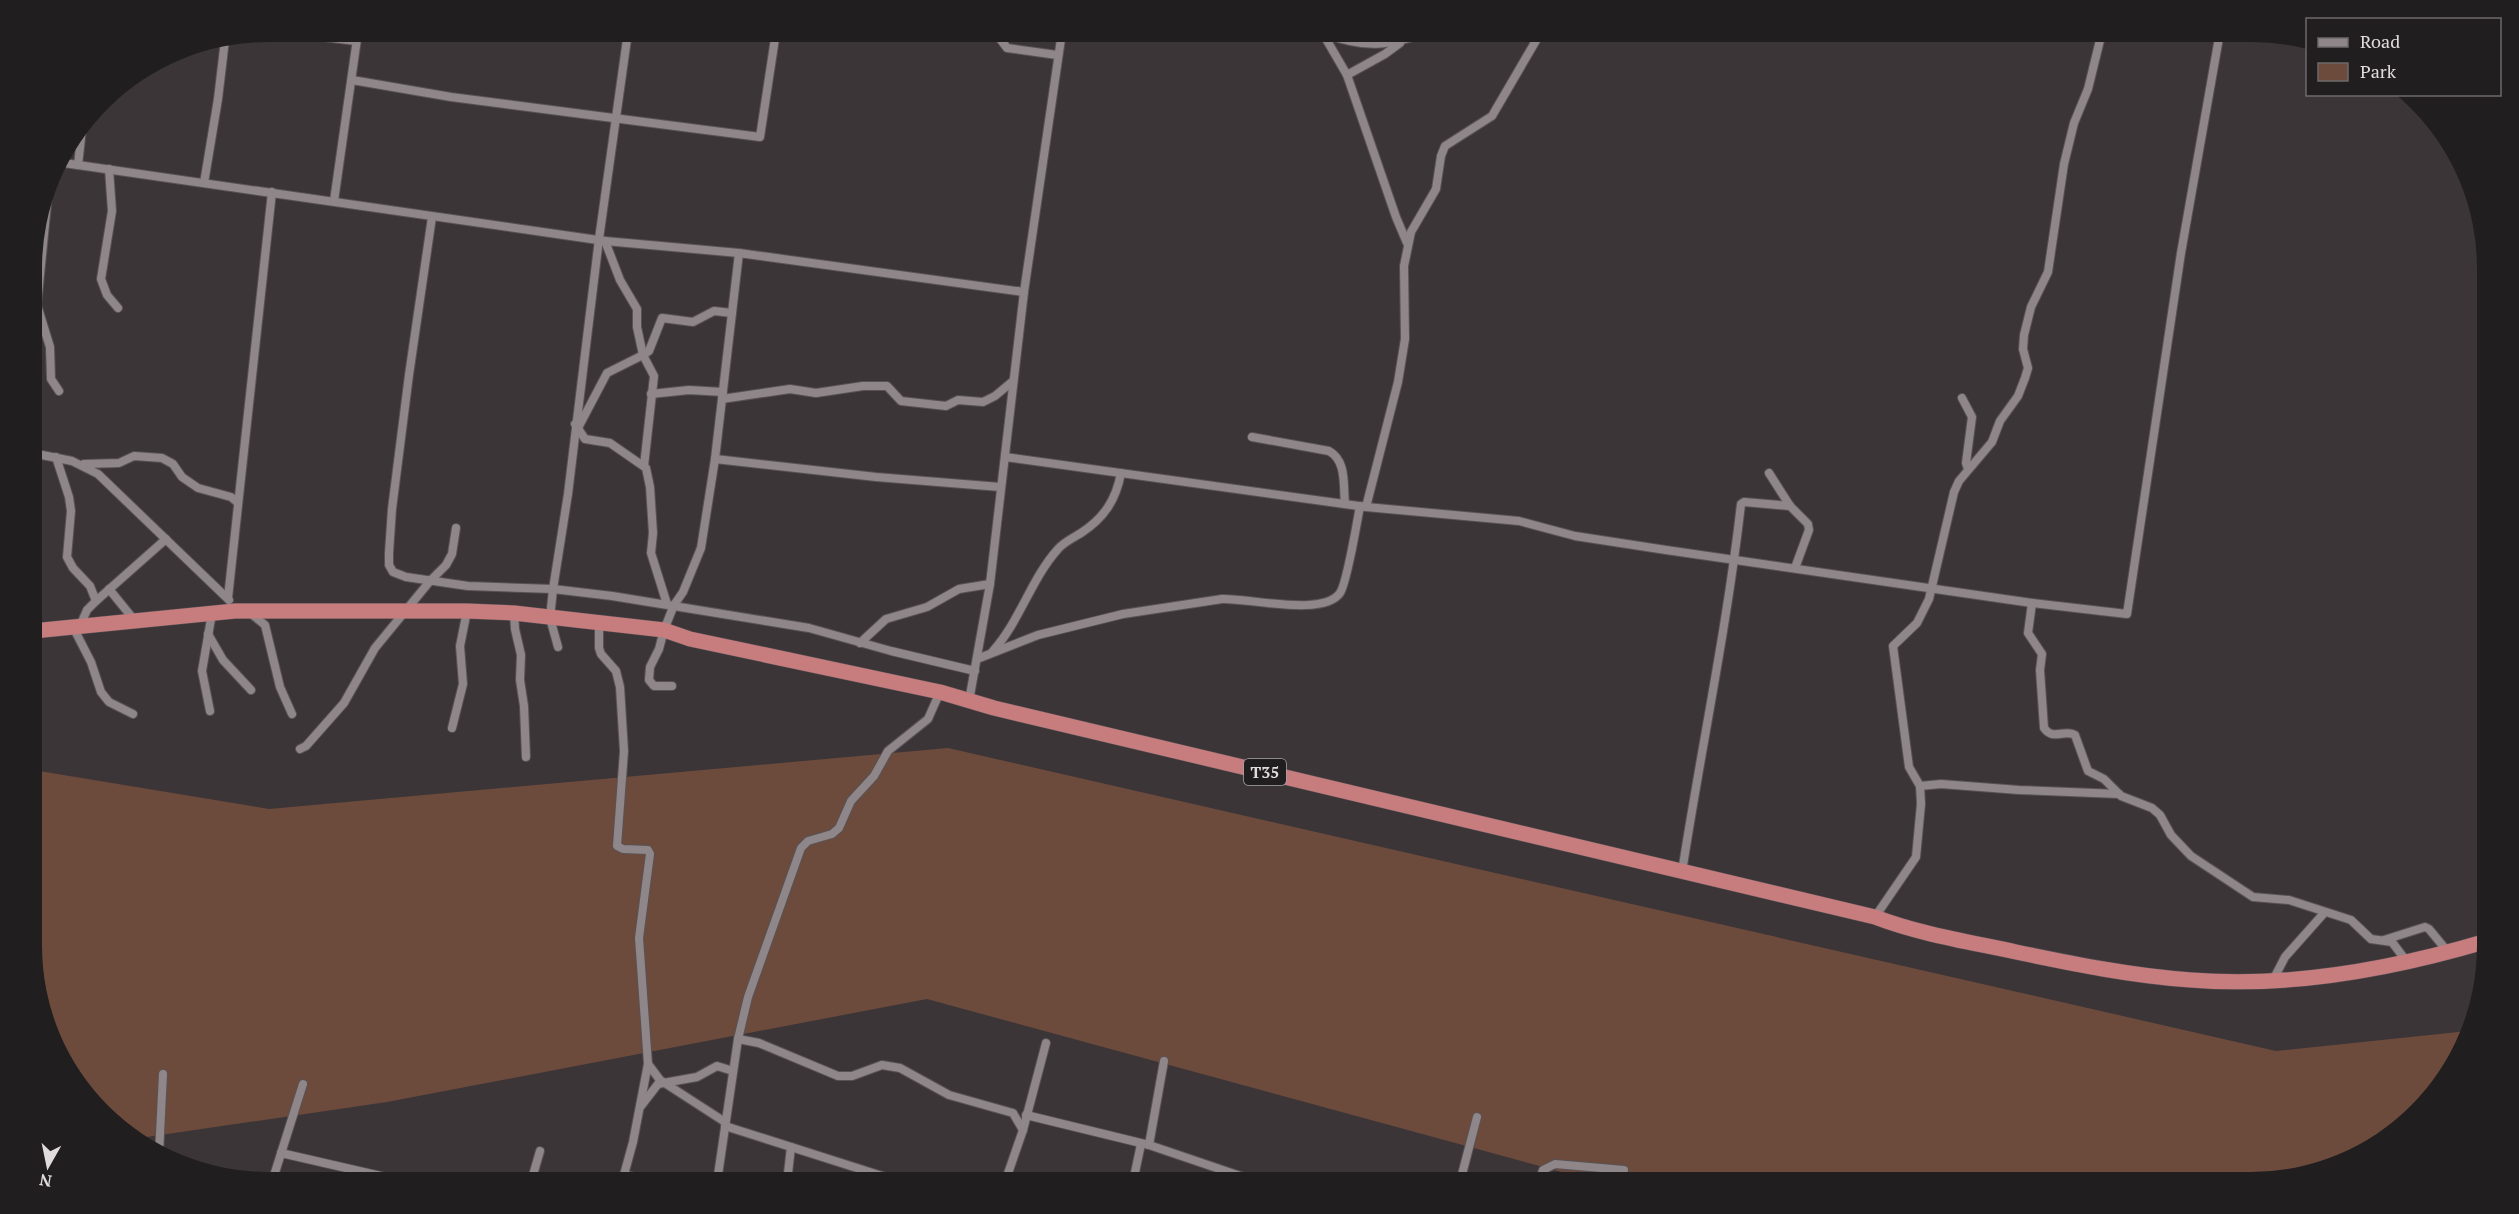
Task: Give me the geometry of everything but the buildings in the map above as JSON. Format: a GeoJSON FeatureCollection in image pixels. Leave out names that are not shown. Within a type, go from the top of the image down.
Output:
{"type":"FeatureCollection","features":[{"type":"Feature","properties":{"kind":"highway","name":"T35"},"geometry":{"type":"LineString","coordinates":[[42,630],[212,613],[237,607],[514,613],[664,630],[690,639],[940,692],[969,702],[1875,917],[1985,946],[2087,966],[2192,980],[2272,981],[2408,963],[2477,944]]}},
{"type":"Feature","properties":{"kind":"street"},"geometry":{"type":"LineString","coordinates":[[334,201],[356,42]]}},
{"type":"Feature","properties":{"kind":"street"},"geometry":{"type":"LineString","coordinates":[[558,648],[550,618],[553,589],[568,494],[627,42]]}},
{"type":"Feature","properties":{"kind":"street"},"geometry":{"type":"LineString","coordinates":[[352,80],[451,97],[760,137],[774,42]]}},
{"type":"Feature","properties":{"kind":"street"},"geometry":{"type":"LineString","coordinates":[[1003,42],[1007,48],[1057,55]]}},
{"type":"Feature","properties":{"kind":"street"},"geometry":{"type":"LineString","coordinates":[[969,702],[990,584],[1024,292],[1060,42]]}},
{"type":"Feature","properties":{"kind":"street"},"geometry":{"type":"LineString","coordinates":[[1329,42],[1347,75],[1407,243]]}},
{"type":"Feature","properties":{"kind":"street"},"geometry":{"type":"LineString","coordinates":[[1353,42],[1362,45],[1394,42]]}},
{"type":"Feature","properties":{"kind":"street"},"geometry":{"type":"LineString","coordinates":[[1347,75],[1385,54],[1400,42]]}},
{"type":"Feature","properties":{"kind":"street"},"geometry":{"type":"LineString","coordinates":[[977,659],[1038,635],[1123,615],[1238,598],[1301,605],[1329,602],[1342,591],[1400,371],[1405,339],[1404,280],[1407,243],[1415,222],[1436,189],[1440,156],[1445,146],[1492,116],[1535,42]]}},
{"type":"Feature","properties":{"kind":"street"},"geometry":{"type":"LineString","coordinates":[[1875,917],[1916,857],[1920,813],[1920,786],[1909,767],[1893,649],[1917,623],[1929,598],[1954,492],[1959,480],[1992,442],[2000,421],[2018,396],[2025,378],[2028,368],[2024,335],[2031,307],[2050,267],[2064,164],[2074,123],[2088,89],[2100,42]]}},
{"type":"Feature","properties":{"kind":"street"},"geometry":{"type":"LineString","coordinates":[[1005,457],[1363,507],[1519,521],[1575,536],[2032,603],[2127,614],[2181,252],[2218,42]]}},
{"type":"Feature","properties":{"kind":"street"},"geometry":{"type":"LineString","coordinates":[[204,183],[224,46]]}},
{"type":"Feature","properties":{"kind":"street"},"geometry":{"type":"LineString","coordinates":[[78,165],[81,141]]}},
{"type":"Feature","properties":{"kind":"street"},"geometry":{"type":"LineString","coordinates":[[67,163],[602,240],[739,254],[1024,292]]}},
{"type":"Feature","properties":{"kind":"street"},"geometry":{"type":"LineString","coordinates":[[109,169],[112,200],[101,279],[107,295],[118,308]]}},
{"type":"Feature","properties":{"kind":"street"},"geometry":{"type":"LineString","coordinates":[[237,607],[237,502],[272,192]]}},
{"type":"Feature","properties":{"kind":"street"},"geometry":{"type":"LineString","coordinates":[[432,217],[409,375],[388,553],[389,565],[393,572],[406,577],[468,586],[553,589],[671,605],[809,628],[975,671]]}},
{"type":"Feature","properties":{"kind":"street"},"geometry":{"type":"LineString","coordinates":[[602,240],[620,280],[637,309],[637,327],[643,356],[654,376],[644,466],[650,488],[653,537],[651,553],[671,605]]}},
{"type":"Feature","properties":{"kind":"street"},"geometry":{"type":"LineString","coordinates":[[672,686],[657,687],[649,680],[648,671],[659,650],[671,605],[683,592],[701,549],[715,459],[739,254]]}},
{"type":"Feature","properties":{"kind":"street"},"geometry":{"type":"LineString","coordinates":[[577,426],[607,373],[643,356],[651,346],[662,318],[693,322],[714,311],[732,313]]}},
{"type":"Feature","properties":{"kind":"street"},"geometry":{"type":"LineString","coordinates":[[42,321],[50,347],[51,379],[59,391]]}},
{"type":"Feature","properties":{"kind":"street"},"geometry":{"type":"LineString","coordinates":[[651,394],[689,390],[723,395],[790,389],[816,393],[863,386],[887,386],[901,401],[946,406],[957,400],[983,402],[1013,381]]}},
{"type":"Feature","properties":{"kind":"street"},"geometry":{"type":"LineString","coordinates":[[1962,398],[1972,417],[1966,463],[1968,469]]}},
{"type":"Feature","properties":{"kind":"street"},"geometry":{"type":"LineString","coordinates":[[577,426],[585,439],[610,443],[644,466]]}},
{"type":"Feature","properties":{"kind":"street"},"geometry":{"type":"LineString","coordinates":[[1252,437],[1335,454],[1341,462],[1344,504]]}},
{"type":"Feature","properties":{"kind":"street"},"geometry":{"type":"LineString","coordinates":[[42,455],[81,464],[98,474],[237,607],[265,625],[279,685],[292,714]]}},
{"type":"Feature","properties":{"kind":"street"},"geometry":{"type":"LineString","coordinates":[[81,464],[119,463],[134,456],[162,458],[173,464],[182,477],[198,488],[231,497],[237,502]]}},
{"type":"Feature","properties":{"kind":"street"},"geometry":{"type":"LineString","coordinates":[[56,457],[69,497],[71,511],[68,557],[74,568],[90,586],[96,600]]}},
{"type":"Feature","properties":{"kind":"street"},"geometry":{"type":"LineString","coordinates":[[715,459],[1000,488]]}},
{"type":"Feature","properties":{"kind":"street"},"geometry":{"type":"LineString","coordinates":[[991,653],[1006,635],[1043,568],[1055,552],[1103,516],[1116,493],[1121,473]]}},
{"type":"Feature","properties":{"kind":"street"},"geometry":{"type":"LineString","coordinates":[[1769,473],[1790,506],[1809,527],[1795,567]]}},
{"type":"Feature","properties":{"kind":"street"},"geometry":{"type":"LineString","coordinates":[[1682,872],[1707,738],[1742,502],[1790,506]]}},
{"type":"Feature","properties":{"kind":"street"},"geometry":{"type":"LineString","coordinates":[[300,749],[310,742],[344,703],[375,648],[450,560],[456,528]]}},
{"type":"Feature","properties":{"kind":"street"},"geometry":{"type":"LineString","coordinates":[[133,714],[104,697],[76,626],[96,600],[166,539]]}},
{"type":"Feature","properties":{"kind":"street"},"geometry":{"type":"LineString","coordinates":[[860,643],[886,619],[927,607],[959,589],[990,584]]}},
{"type":"Feature","properties":{"kind":"street"},"geometry":{"type":"LineString","coordinates":[[109,589],[135,621]]}},
{"type":"Feature","properties":{"kind":"street"},"geometry":{"type":"LineString","coordinates":[[2032,603],[2028,633],[2042,654],[2040,669],[2044,729],[2051,735],[2068,732],[2075,735],[2088,771],[2104,779],[2119,794]]}},
{"type":"Feature","properties":{"kind":"street"},"geometry":{"type":"LineString","coordinates":[[452,728],[464,684],[459,646],[467,611]]}},
{"type":"Feature","properties":{"kind":"street"},"geometry":{"type":"LineString","coordinates":[[210,711],[202,671],[212,613]]}},
{"type":"Feature","properties":{"kind":"street"},"geometry":{"type":"LineString","coordinates":[[514,613],[521,655],[520,680],[524,706],[526,757]]}},
{"type":"Feature","properties":{"kind":"street"},"geometry":{"type":"LineString","coordinates":[[599,622],[599,648],[601,654],[616,671],[620,687],[624,752],[617,846],[623,849],[650,852],[639,938],[648,1064],[624,1172]]}},
{"type":"Feature","properties":{"kind":"street"},"geometry":{"type":"LineString","coordinates":[[208,634],[223,660],[251,690]]}},
{"type":"Feature","properties":{"kind":"street"},"geometry":{"type":"LineString","coordinates":[[718,1172],[738,1039],[756,972],[801,848],[808,841],[831,834],[839,828],[851,801],[874,776],[888,751],[928,719],[940,692]]}},
{"type":"Feature","properties":{"kind":"street"},"geometry":{"type":"LineString","coordinates":[[1920,786],[1941,784],[2119,794],[2152,808],[2160,815],[2171,835],[2191,856],[2253,897],[2289,900],[2350,920],[2371,939],[2392,942],[2408,963]]}},
{"type":"Feature","properties":{"kind":"street"},"geometry":{"type":"LineString","coordinates":[[2272,981],[2285,957],[2325,912]]}},
{"type":"Feature","properties":{"kind":"street"},"geometry":{"type":"LineString","coordinates":[[2384,940],[2419,928],[2428,928],[2448,952]]}},
{"type":"Feature","properties":{"kind":"street"},"geometry":{"type":"LineString","coordinates":[[738,1039],[759,1043],[838,1076],[852,1076],[882,1065],[900,1068],[949,1095],[1013,1113],[1023,1130]]}},
{"type":"Feature","properties":{"kind":"street"},"geometry":{"type":"LineString","coordinates":[[1008,1172],[1023,1130],[1046,1043]]}},
{"type":"Feature","properties":{"kind":"street"},"geometry":{"type":"LineString","coordinates":[[1136,1172],[1164,1061]]}},
{"type":"Feature","properties":{"kind":"street"},"geometry":{"type":"LineString","coordinates":[[648,1064],[662,1082],[725,1124],[870,1172]]}},
{"type":"Feature","properties":{"kind":"street"},"geometry":{"type":"LineString","coordinates":[[638,1110],[653,1089],[662,1082],[697,1077],[717,1066],[732,1071]]}},
{"type":"Feature","properties":{"kind":"street"},"geometry":{"type":"LineString","coordinates":[[159,1144],[162,1074]]}},
{"type":"Feature","properties":{"kind":"street"},"geometry":{"type":"LineString","coordinates":[[275,1172],[303,1084]]}},
{"type":"Feature","properties":{"kind":"street"},"geometry":{"type":"LineString","coordinates":[[1026,1115],[1145,1144],[1228,1172]]}},
{"type":"Feature","properties":{"kind":"street"},"geometry":{"type":"LineString","coordinates":[[1463,1172],[1477,1117]]}},
{"type":"Feature","properties":{"kind":"street"},"geometry":{"type":"LineString","coordinates":[[789,1172],[791,1147]]}},
{"type":"Feature","properties":{"kind":"street"},"geometry":{"type":"LineString","coordinates":[[534,1172],[540,1151]]}},
{"type":"Feature","properties":{"kind":"street"},"geometry":{"type":"LineString","coordinates":[[281,1153],[364,1172]]}},
{"type":"Feature","properties":{"kind":"street"},"geometry":{"type":"LineString","coordinates":[[1542,1172],[1555,1164],[1624,1170]]}},
{"type":"Feature","properties":{"kind":"green space"},"geometry":{"type":"Polygon","coordinates":[[[948,748],[2276,1051],[2460,1032],[2447,1059],[2430,1084],[2411,1106],[2377,1134],[2351,1149],[2324,1160],[2295,1168],[2266,1172],[1561,1172],[927,999],[387,1102],[147,1137],[108,1106],[89,1084],[65,1046],[54,1019],[46,990],[42,961],[42,771],[269,809],[948,748]]]}}]}
